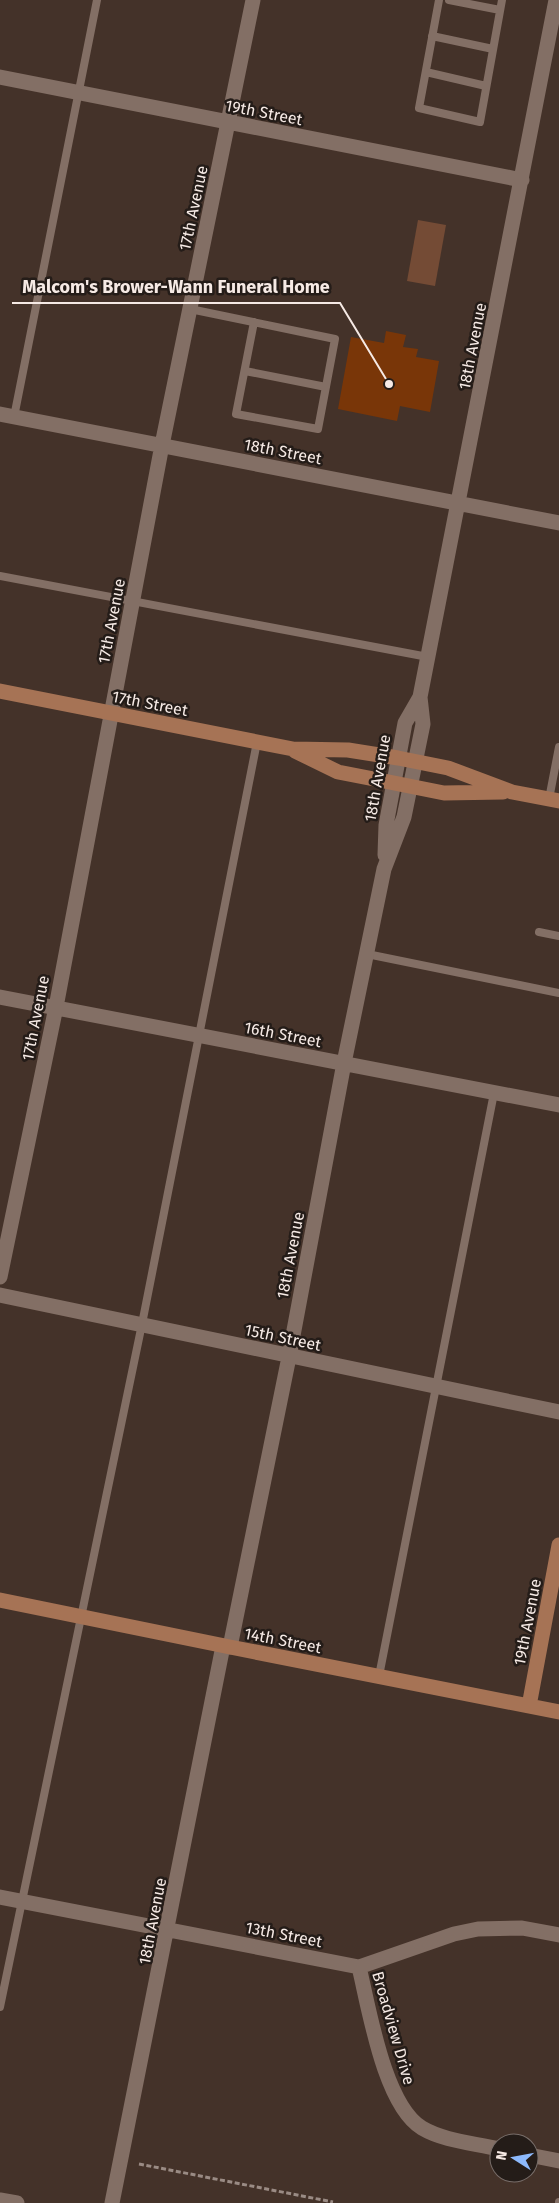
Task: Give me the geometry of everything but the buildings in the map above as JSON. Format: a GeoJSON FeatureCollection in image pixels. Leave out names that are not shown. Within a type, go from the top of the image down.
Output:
{"type":"FeatureCollection","features":[{"type":"Feature","properties":{"kind":"main road","name":"17th Street"},"geometry":{"type":"LineString","coordinates":[[0,691],[293,749],[348,750],[416,761],[448,768],[512,792],[554,800]]}},
{"type":"Feature","properties":{"kind":"main road","name":"17th Street"},"geometry":{"type":"LineString","coordinates":[[293,749],[338,772],[393,783],[444,793],[512,792]]}},
{"type":"Feature","properties":{"kind":"main road","name":"19th Avenue"},"geometry":{"type":"LineString","coordinates":[[529,1706],[559,1546]]}},
{"type":"Feature","properties":{"kind":"main road","name":"14th Street"},"geometry":{"type":"LineString","coordinates":[[0,1600],[559,1712]]}},
{"type":"Feature","properties":{"kind":"street","name":"17th Avenue"},"geometry":{"type":"LineString","coordinates":[[0,1277],[56,1007],[162,445],[253,0]]}},
{"type":"Feature","properties":{"kind":"street","name":"18th Avenue"},"geometry":{"type":"LineString","coordinates":[[384,869],[404,817],[416,761],[423,724],[420,697],[556,0]]}},
{"type":"Feature","properties":{"kind":"street","name":"19th Street"},"geometry":{"type":"LineString","coordinates":[[0,77],[228,124],[522,180]]}},
{"type":"Feature","properties":{"kind":"street","name":"18th Street"},"geometry":{"type":"LineString","coordinates":[[7,415],[559,523]]}},
{"type":"Feature","properties":{"kind":"street","name":"18th Avenue"},"geometry":{"type":"LineString","coordinates":[[112,2203],[226,1646],[288,1356],[344,1063],[384,869],[386,825],[405,723],[420,697]]}},
{"type":"Feature","properties":{"kind":"street","name":"16th Street"},"geometry":{"type":"LineString","coordinates":[[0,997],[559,1105]]}},
{"type":"Feature","properties":{"kind":"street","name":"15th Street"},"geometry":{"type":"LineString","coordinates":[[0,1295],[559,1412]]}},
{"type":"Feature","properties":{"kind":"street","name":"13th Street"},"geometry":{"type":"LineString","coordinates":[[0,1897],[168,1928],[359,1967]]}},
{"type":"Feature","properties":{"kind":"street"},"geometry":{"type":"LineString","coordinates":[[359,1967],[454,1934],[478,1929],[522,1928],[559,1935]]}},
{"type":"Feature","properties":{"kind":"street","name":"Broadview Drive"},"geometry":{"type":"LineString","coordinates":[[359,1967],[385,2068],[394,2094],[411,2120],[421,2128],[438,2136],[489,2147]]}},
{"type":"Feature","properties":{"kind":"street"},"geometry":{"type":"LineString","coordinates":[[539,2157],[559,2161]]}},
{"type":"Feature","properties":{"kind":"street"},"geometry":{"type":"LineString","coordinates":[[0,2200],[17,2203]]}},
{"type":"Feature","properties":{"kind":"lane"},"geometry":{"type":"LineString","coordinates":[[7,415],[79,93],[97,0]]}},
{"type":"Feature","properties":{"kind":"lane"},"geometry":{"type":"LineString","coordinates":[[439,0],[419,108],[480,122],[502,0]]}},
{"type":"Feature","properties":{"kind":"lane"},"geometry":{"type":"LineString","coordinates":[[449,0],[500,10]]}},
{"type":"Feature","properties":{"kind":"lane"},"geometry":{"type":"LineString","coordinates":[[432,36],[493,49]]}},
{"type":"Feature","properties":{"kind":"lane"},"geometry":{"type":"LineString","coordinates":[[426,72],[486,86]]}},
{"type":"Feature","properties":{"kind":"lane"},"geometry":{"type":"LineString","coordinates":[[190,309],[254,322],[335,339],[318,429],[236,414],[254,322]]}},
{"type":"Feature","properties":{"kind":"lane"},"geometry":{"type":"LineString","coordinates":[[245,371],[326,387]]}},
{"type":"Feature","properties":{"kind":"lane"},"geometry":{"type":"LineString","coordinates":[[0,576],[428,657]]}},
{"type":"Feature","properties":{"kind":"lane"},"geometry":{"type":"LineString","coordinates":[[0,2007],[142,1324],[257,742]]}},
{"type":"Feature","properties":{"kind":"lane"},"geometry":{"type":"LineString","coordinates":[[554,800],[559,746]]}},
{"type":"Feature","properties":{"kind":"lane"},"geometry":{"type":"LineString","coordinates":[[539,932],[559,936]]}},
{"type":"Feature","properties":{"kind":"lane"},"geometry":{"type":"LineString","coordinates":[[367,954],[559,993]]}},
{"type":"Feature","properties":{"kind":"lane"},"geometry":{"type":"LineString","coordinates":[[379,1676],[494,1093]]}},
{"type":"Feature","properties":{"kind":"path"},"geometry":{"type":"LineString","coordinates":[[139,2164],[333,2202]]}},
{"type":"Feature","properties":{"kind":"shaded area"},"geometry":{"type":"Polygon","coordinates":[[[418,220],[446,225],[435,286],[407,281],[418,220]]]}},
{"type":"Feature","properties":{"kind":"place","name":"Malcom's Brower-Wann Funeral Home"},"geometry":{"type":"Point","coordinates":[389,384]}}]}
